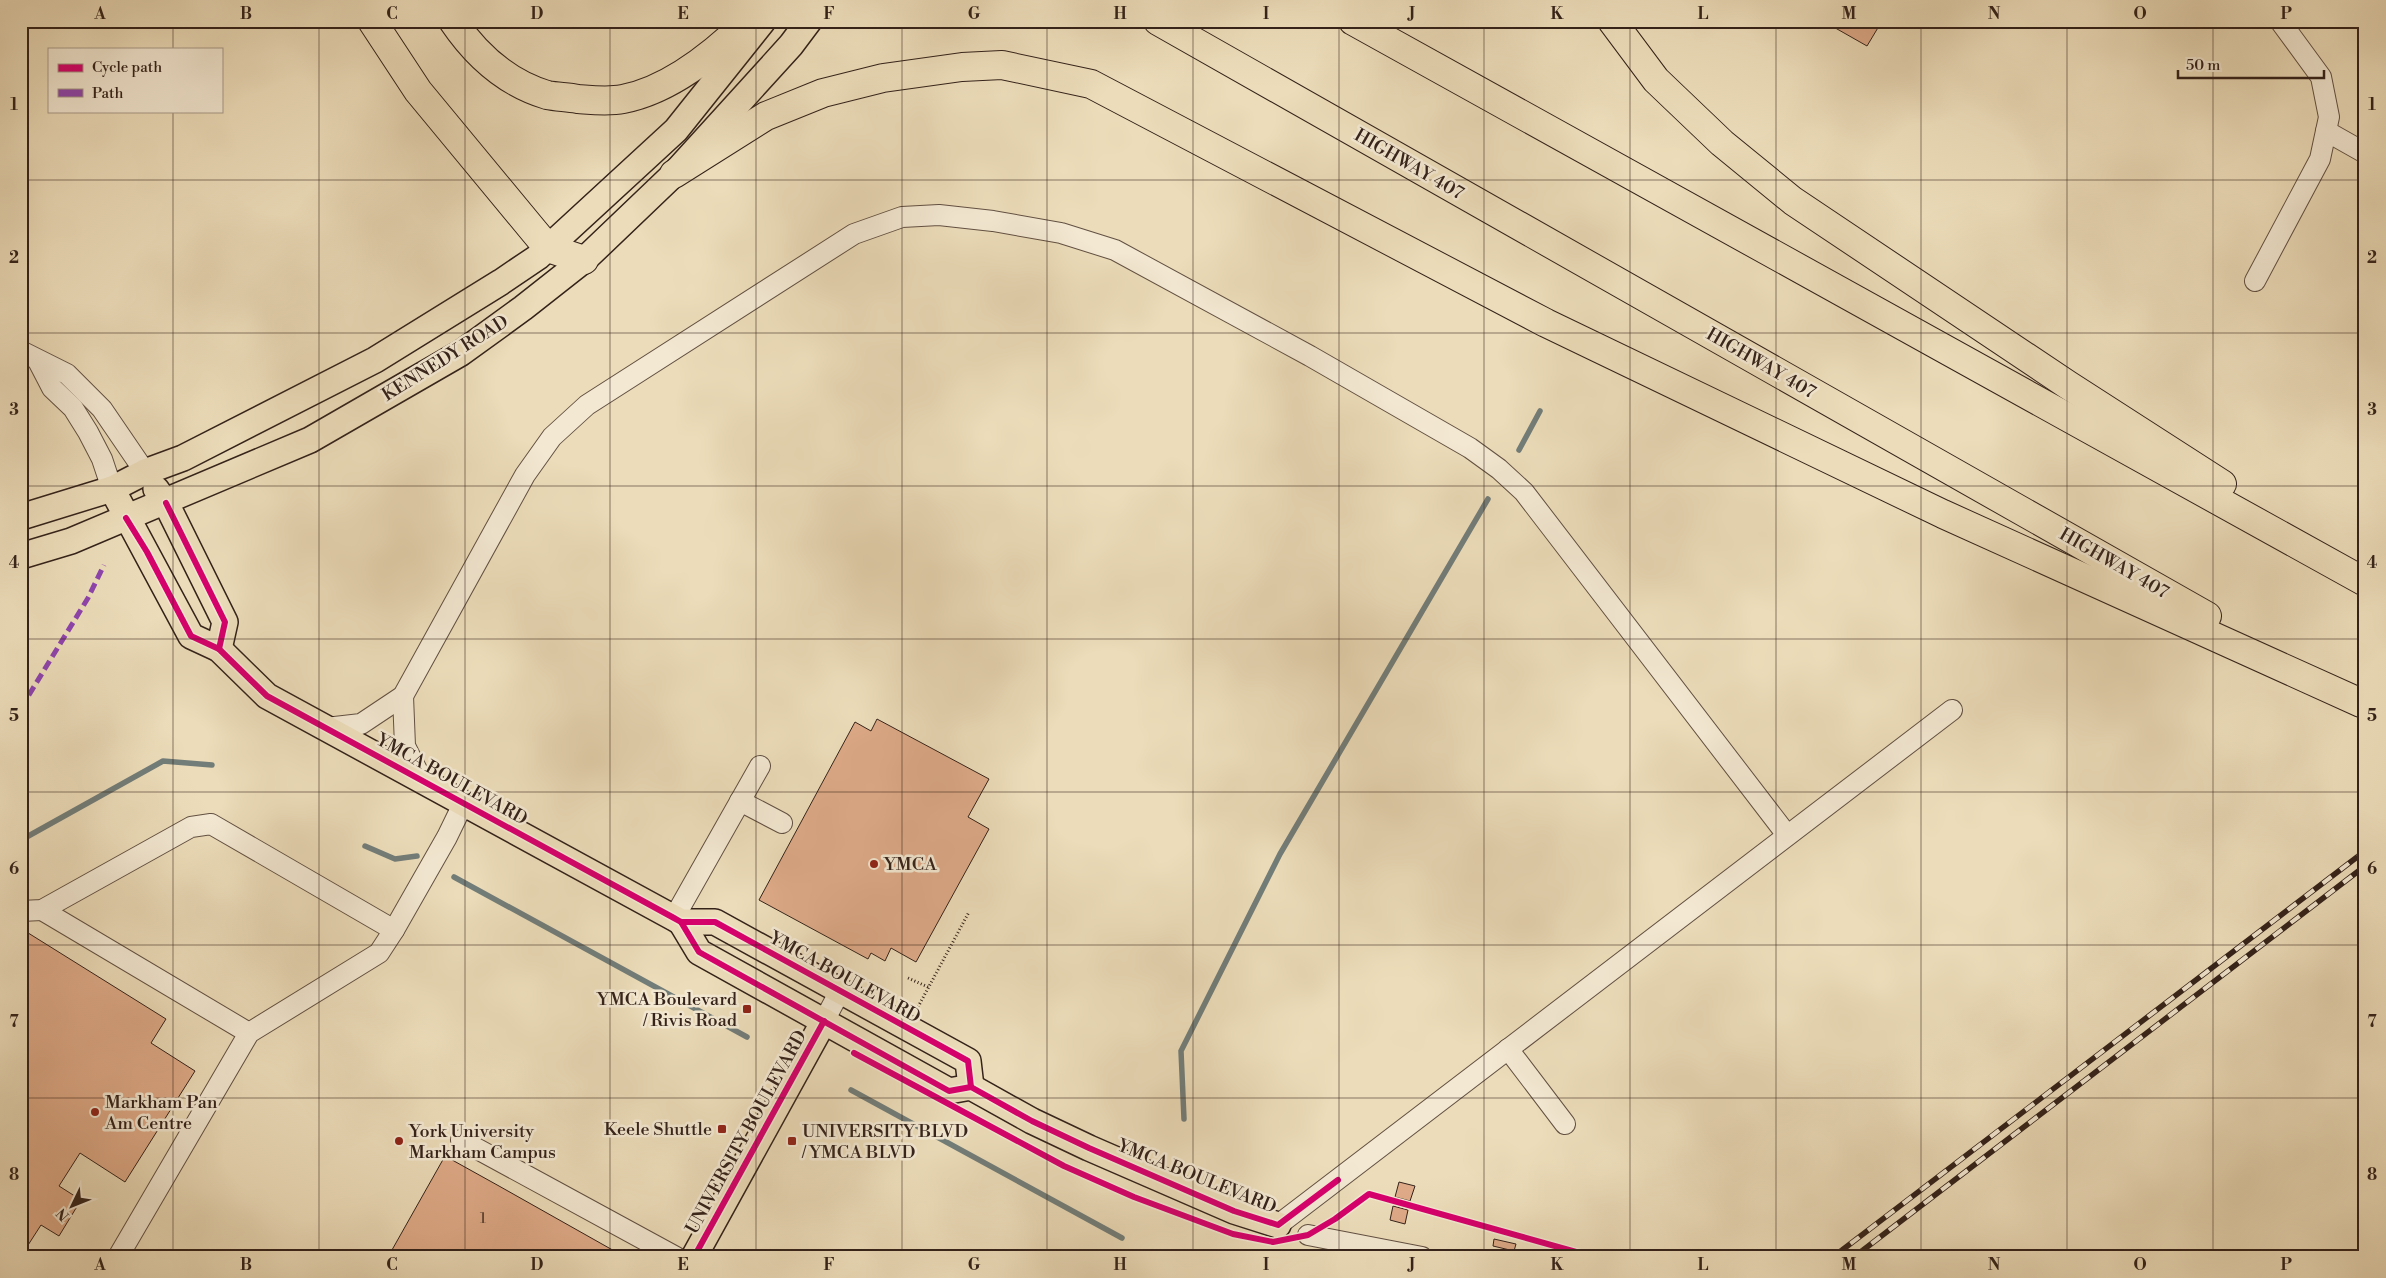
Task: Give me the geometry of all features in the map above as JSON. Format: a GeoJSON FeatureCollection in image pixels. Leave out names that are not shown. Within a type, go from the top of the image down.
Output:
{"type":"FeatureCollection","features":[{"type":"Feature","properties":{"kind":"highway"},"geometry":{"type":"LineString","coordinates":[[372,21],[418,91],[548,248],[584,260]]}},
{"type":"Feature","properties":{"kind":"highway"},"geometry":{"type":"LineString","coordinates":[[453,21],[469,44],[504,75],[548,95],[595,101],[622,99],[666,83],[731,38],[748,21]]}},
{"type":"Feature","properties":{"kind":"highway","name":"HIGHWAY 407"},"geometry":{"type":"LineString","coordinates":[[1158,21],[2363,704]]}},
{"type":"Feature","properties":{"kind":"highway"},"geometry":{"type":"LineString","coordinates":[[1353,21],[2365,582]]}},
{"type":"Feature","properties":{"kind":"highway"},"geometry":{"type":"LineString","coordinates":[[1612,21],[1656,80],[1722,143],[1793,201],[2068,385],[2365,574]]}},
{"type":"Feature","properties":{"kind":"highway"},"geometry":{"type":"LineString","coordinates":[[674,174],[766,116],[823,93],[883,78],[962,67],[1002,65],[1091,84],[1546,323],[1944,514],[2363,704]]}},
{"type":"Feature","properties":{"kind":"main road","name":"KENNEDY ROAD"},"geometry":{"type":"LineString","coordinates":[[21,516],[112,489],[145,472],[183,458],[375,360],[501,282],[548,248],[676,130],[763,21]]}},
{"type":"Feature","properties":{"kind":"main road","name":"KENNEDY ROAD"},"geometry":{"type":"LineString","coordinates":[[21,556],[71,541],[310,440],[461,353],[584,260],[674,174],[791,45],[809,21]]}},
{"type":"Feature","properties":{"kind":"main road"},"geometry":{"type":"LineString","coordinates":[[145,472],[166,502],[225,622],[219,650]]}},
{"type":"Feature","properties":{"kind":"main road","name":"YMCA BOULEVARD"},"geometry":{"type":"LineString","coordinates":[[112,489],[126,518],[148,552],[191,636],[219,650],[266,696],[678,920],[714,922],[968,1061],[971,1087],[1032,1121],[1089,1148],[1234,1210],[1278,1225]]}},
{"type":"Feature","properties":{"kind":"main road"},"geometry":{"type":"LineString","coordinates":[[678,920],[699,952],[949,1091],[971,1087]]}},
{"type":"Feature","properties":{"kind":"main road","name":"UNIVERSITY BOULEVARD"},"geometry":{"type":"LineString","coordinates":[[694,1257],[824,1022]]}},
{"type":"Feature","properties":{"kind":"street"},"geometry":{"type":"LineString","coordinates":[[2255,281],[2320,159],[2329,117],[2321,77],[2280,21]]}},
{"type":"Feature","properties":{"kind":"street"},"geometry":{"type":"LineString","coordinates":[[2326,130],[2365,153]]}},
{"type":"Feature","properties":{"kind":"street"},"geometry":{"type":"LineString","coordinates":[[326,728],[362,724],[403,696],[526,475],[552,438],[587,405],[854,234],[902,217],[939,215],[993,220],[1061,233],[1115,250],[1430,425],[1499,468],[1524,492],[1787,835]]}},
{"type":"Feature","properties":{"kind":"street"},"geometry":{"type":"LineString","coordinates":[[30,356],[67,374],[102,409],[145,472]]}},
{"type":"Feature","properties":{"kind":"street"},"geometry":{"type":"LineString","coordinates":[[30,356],[52,388],[73,408],[88,432],[102,458],[112,489]]}},
{"type":"Feature","properties":{"kind":"street"},"geometry":{"type":"LineString","coordinates":[[403,696],[405,746],[422,780]]}},
{"type":"Feature","properties":{"kind":"street"},"geometry":{"type":"LineString","coordinates":[[1278,1225],[1952,710]]}},
{"type":"Feature","properties":{"kind":"street"},"geometry":{"type":"LineString","coordinates":[[678,920],[760,766]]}},
{"type":"Feature","properties":{"kind":"street"},"geometry":{"type":"LineString","coordinates":[[740,801],[782,823]]}},
{"type":"Feature","properties":{"kind":"street"},"geometry":{"type":"LineString","coordinates":[[118,1257],[249,1033],[379,952],[394,930],[447,837],[464,802]]}},
{"type":"Feature","properties":{"kind":"street"},"geometry":{"type":"LineString","coordinates":[[21,911],[42,910],[191,827],[211,824],[394,930]]}},
{"type":"Feature","properties":{"kind":"street"},"geometry":{"type":"LineString","coordinates":[[42,910],[249,1033]]}},
{"type":"Feature","properties":{"kind":"street","name":"UNIVERSITY BOULEVARD"},"geometry":{"type":"LineString","coordinates":[[824,1022],[840,991]]}},
{"type":"Feature","properties":{"kind":"street"},"geometry":{"type":"LineString","coordinates":[[1508,1049],[1565,1124]]}},
{"type":"Feature","properties":{"kind":"street"},"geometry":{"type":"LineString","coordinates":[[461,1140],[676,1257]]}},
{"type":"Feature","properties":{"kind":"street"},"geometry":{"type":"LineString","coordinates":[[1278,1225],[1308,1235],[1422,1257]]}},
{"type":"Feature","properties":{"kind":"street"},"geometry":{"type":"LineString","coordinates":[[1308,1235],[1352,1257]]}},
{"type":"Feature","properties":{"kind":"path"},"geometry":{"type":"LineString","coordinates":[[918,1007],[969,912]]}},
{"type":"Feature","properties":{"kind":"path"},"geometry":{"type":"LineString","coordinates":[[908,978],[928,988]]}},
{"type":"Feature","properties":{"kind":"building"},"geometry":{"type":"Polygon","coordinates":[[[1823,21],[1882,21],[1867,46],[1823,21]]]}},
{"type":"Feature","properties":{"kind":"building","name":"YMCA"},"geometry":{"type":"Polygon","coordinates":[[[877,719],[989,779],[968,817],[989,829],[916,962],[891,948],[885,961],[871,953],[868,959],[759,900],[855,722],[871,731],[877,719]]]}},
{"type":"Feature","properties":{"kind":"building","name":"Markham Pan Am Centre"},"geometry":{"type":"Polygon","coordinates":[[[25,931],[166,1019],[151,1043],[195,1071],[125,1182],[80,1153],[59,1186],[81,1200],[59,1236],[41,1225],[21,1256],[21,936],[25,931]]]}},
{"type":"Feature","properties":{"kind":"building"},"geometry":{"type":"Polygon","coordinates":[[[445,1156],[499,1186],[625,1257],[388,1257],[445,1156]]]}},
{"type":"Feature","properties":{"kind":"building"},"geometry":{"type":"Polygon","coordinates":[[[1399,1182],[1415,1186],[1410,1201],[1395,1197],[1399,1182]]]}},
{"type":"Feature","properties":{"kind":"building"},"geometry":{"type":"Polygon","coordinates":[[[1393,1206],[1408,1210],[1405,1224],[1390,1220],[1393,1206]]]}},
{"type":"Feature","properties":{"kind":"building"},"geometry":{"type":"Polygon","coordinates":[[[1494,1239],[1516,1244],[1514,1251],[1493,1246],[1494,1239]]]}},
{"type":"Feature","properties":{"kind":"waterway"},"geometry":{"type":"LineString","coordinates":[[150,21],[153,26]]}},
{"type":"Feature","properties":{"kind":"waterway"},"geometry":{"type":"LineString","coordinates":[[1519,450],[1540,411]]}},
{"type":"Feature","properties":{"kind":"waterway"},"geometry":{"type":"LineString","coordinates":[[1184,1119],[1181,1051],[1280,854],[1488,499]]}},
{"type":"Feature","properties":{"kind":"waterway"},"geometry":{"type":"LineString","coordinates":[[23,839],[163,761],[212,765]]}},
{"type":"Feature","properties":{"kind":"waterway"},"geometry":{"type":"LineString","coordinates":[[365,846],[395,859],[417,856]]}},
{"type":"Feature","properties":{"kind":"waterway"},"geometry":{"type":"LineString","coordinates":[[454,877],[747,1037]]}},
{"type":"Feature","properties":{"kind":"waterway"},"geometry":{"type":"LineString","coordinates":[[851,1090],[1122,1238]]}},
{"type":"Feature","properties":{"kind":"railway"},"geometry":{"type":"LineString","coordinates":[[1833,1257],[2365,851]]}},
{"type":"Feature","properties":{"kind":"railway"},"geometry":{"type":"LineString","coordinates":[[1854,1257],[2365,866]]}},
{"type":"Feature","properties":{"kind":"marked path"},"geometry":{"type":"LineString","coordinates":[[21,708],[88,598],[104,565]]}},
{"type":"Feature","properties":{"kind":"cycle path"},"geometry":{"type":"LineString","coordinates":[[166,503],[225,622],[219,649]]}},
{"type":"Feature","properties":{"kind":"cycle path"},"geometry":{"type":"LineString","coordinates":[[126,518],[147,552],[191,636],[219,649],[267,696],[681,922],[715,922],[968,1061],[971,1087]]}},
{"type":"Feature","properties":{"kind":"cycle path"},"geometry":{"type":"LineString","coordinates":[[681,922],[699,952],[949,1091],[971,1087],[1032,1121],[1089,1148],[1234,1211],[1278,1225],[1338,1180]]}},
{"type":"Feature","properties":{"kind":"cycle path"},"geometry":{"type":"LineString","coordinates":[[694,1257],[824,1021]]}},
{"type":"Feature","properties":{"kind":"cycle path"},"geometry":{"type":"LineString","coordinates":[[854,1053],[1064,1166],[1134,1197],[1233,1234],[1273,1242],[1308,1235],[1335,1219],[1369,1194],[1594,1257]]}},
{"type":"Feature","properties":{"kind":"place","name":"YMCA"},"geometry":{"type":"Point","coordinates":[874,864]}},
{"type":"Feature","properties":{"kind":"place","name":"YMCA Boulevard / Rivis Road"},"geometry":{"type":"Point","coordinates":[747,1009]}},
{"type":"Feature","properties":{"kind":"place","name":"Markham Pan Am Centre"},"geometry":{"type":"Point","coordinates":[95,1112]}},
{"type":"Feature","properties":{"kind":"place","name":"Keele Shuttle"},"geometry":{"type":"Point","coordinates":[722,1129]}},
{"type":"Feature","properties":{"kind":"place","name":"York University Markham Campus"},"geometry":{"type":"Point","coordinates":[399,1141]}},
{"type":"Feature","properties":{"kind":"place","name":"UNIVERSITY BLVD / YMCA BLVD"},"geometry":{"type":"Point","coordinates":[792,1141]}}]}
